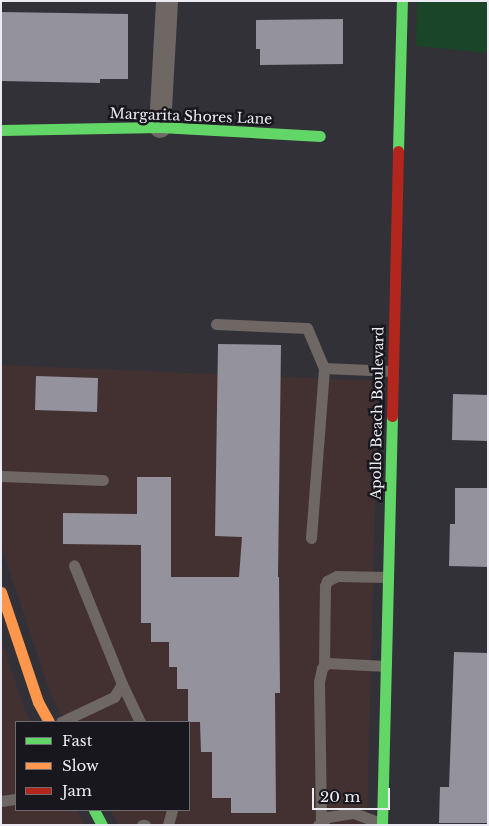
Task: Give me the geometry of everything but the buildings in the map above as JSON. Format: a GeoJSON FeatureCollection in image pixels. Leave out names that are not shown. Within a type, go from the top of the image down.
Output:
{"type":"FeatureCollection","features":[{"type":"Feature","properties":{"kind":"main road","name":"Apollo Beach Boulevard"},"geometry":{"type":"LineString","coordinates":[[382,824],[402,1]]}},
{"type":"Feature","properties":{"kind":"main road","name":"Margarita Shores Lane"},"geometry":{"type":"LineString","coordinates":[[1,130],[160,127],[320,136]]}},
{"type":"Feature","properties":{"kind":"main road"},"geometry":{"type":"LineString","coordinates":[[1,592],[38,702],[48,721]]}},
{"type":"Feature","properties":{"kind":"main road"},"geometry":{"type":"LineString","coordinates":[[95,811],[102,825]]}},
{"type":"Feature","properties":{"kind":"street"},"geometry":{"type":"LineString","coordinates":[[160,127],[167,1]]}},
{"type":"Feature","properties":{"kind":"lane"},"geometry":{"type":"LineString","coordinates":[[216,324],[307,328],[324,368],[311,538]]}},
{"type":"Feature","properties":{"kind":"lane"},"geometry":{"type":"LineString","coordinates":[[324,368],[393,371]]}},
{"type":"Feature","properties":{"kind":"lane"},"geometry":{"type":"LineString","coordinates":[[1,476],[103,480]]}},
{"type":"Feature","properties":{"kind":"lane"},"geometry":{"type":"LineString","coordinates":[[74,565],[122,684],[140,721]]}},
{"type":"Feature","properties":{"kind":"lane"},"geometry":{"type":"LineString","coordinates":[[382,824],[354,813],[335,815],[319,824],[319,673],[324,665],[325,586],[327,581],[337,576],[388,577]]}},
{"type":"Feature","properties":{"kind":"lane"},"geometry":{"type":"LineString","coordinates":[[324,665],[327,663],[386,666]]}},
{"type":"Feature","properties":{"kind":"lane"},"geometry":{"type":"LineString","coordinates":[[63,721],[114,697],[122,684]]}},
{"type":"Feature","properties":{"kind":"lane"},"geometry":{"type":"LineString","coordinates":[[1,801],[15,799]]}},
{"type":"Feature","properties":{"kind":"lane"},"geometry":{"type":"LineString","coordinates":[[168,825],[172,811]]}},
{"type":"Feature","properties":{"kind":"shaded area"},"geometry":{"type":"Polygon","coordinates":[[[1,365],[378,381],[367,825],[118,825],[111,811],[190,811],[190,721],[64,721],[51,695],[1,546],[1,365]]]}},
{"type":"Feature","properties":{"kind":"shaded area"},"geometry":{"type":"Polygon","coordinates":[[[1,639],[24,708],[31,721],[15,721],[15,811],[78,811],[85,825],[1,825],[1,639]]]}},
{"type":"Feature","properties":{"kind":"green space"},"geometry":{"type":"Polygon","coordinates":[[[417,1],[488,1],[488,53],[416,46],[417,1]]]}},
{"type":"Feature","properties":{"kind":"traffic: fast"},"geometry":{"type":"LineString","coordinates":[[398,151],[402,1]]}},
{"type":"Feature","properties":{"kind":"traffic: fast"},"geometry":{"type":"LineString","coordinates":[[1,130],[160,127],[320,136]]}},
{"type":"Feature","properties":{"kind":"traffic: fast"},"geometry":{"type":"LineString","coordinates":[[382,825],[392,416]]}},
{"type":"Feature","properties":{"kind":"traffic: fast"},"geometry":{"type":"LineString","coordinates":[[95,811],[102,825]]}},
{"type":"Feature","properties":{"kind":"traffic: slow"},"geometry":{"type":"LineString","coordinates":[[1,592],[38,702],[48,721]]}},
{"type":"Feature","properties":{"kind":"traffic: jam"},"geometry":{"type":"LineString","coordinates":[[392,416],[398,151]]}}]}
